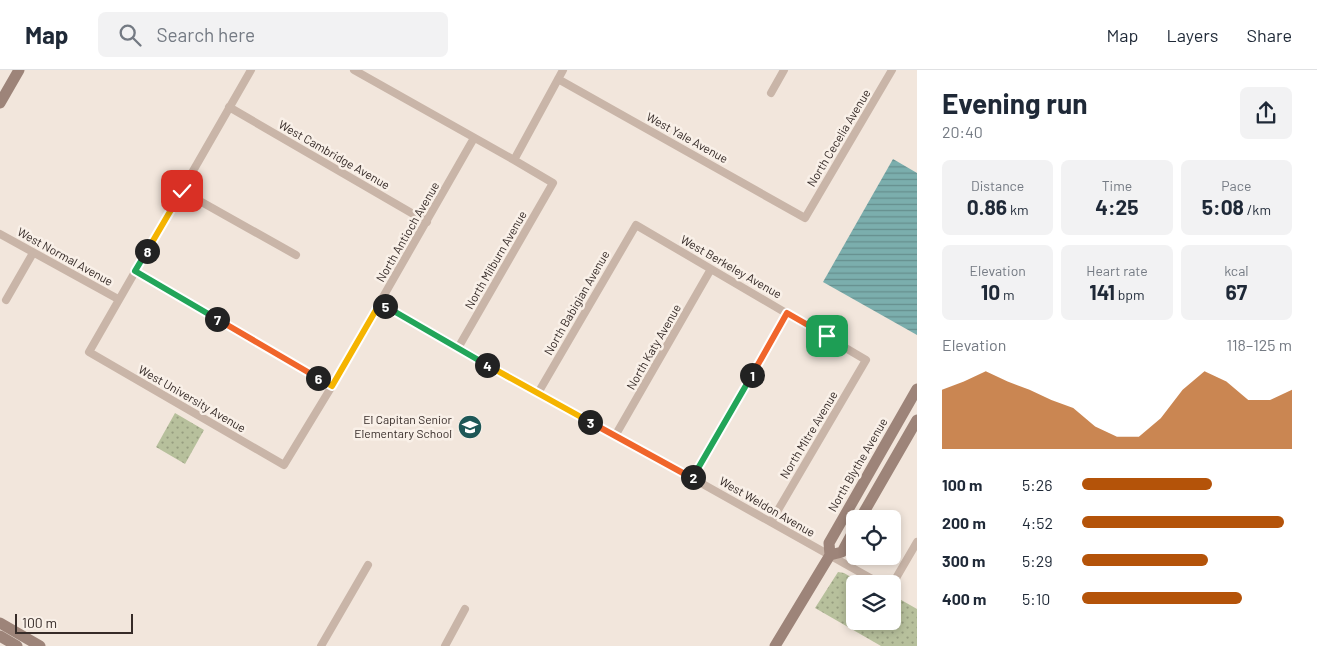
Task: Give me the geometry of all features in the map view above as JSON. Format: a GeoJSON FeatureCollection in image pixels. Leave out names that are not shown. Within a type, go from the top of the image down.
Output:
{"type":"FeatureCollection","features":[{"type":"Feature","properties":{"kind":"street"},"geometry":{"type":"LineString","coordinates":[[0,103],[19,70]]}},
{"type":"Feature","properties":{"kind":"street"},"geometry":{"type":"LineString","coordinates":[[118,300],[251,70]]}},
{"type":"Feature","properties":{"kind":"street"},"geometry":{"type":"LineString","coordinates":[[354,70],[514,160],[564,70]]}},
{"type":"Feature","properties":{"kind":"street"},"geometry":{"type":"LineString","coordinates":[[771,93],[784,70]]}},
{"type":"Feature","properties":{"kind":"street","name":"North Cecelia Avenue"},"geometry":{"type":"LineString","coordinates":[[805,218],[892,70]]}},
{"type":"Feature","properties":{"kind":"street","name":"West Yale Avenue"},"geometry":{"type":"LineString","coordinates":[[558,79],[805,218]]}},
{"type":"Feature","properties":{"kind":"street","name":"West Cambridge Avenue"},"geometry":{"type":"LineString","coordinates":[[229,108],[427,222]]}},
{"type":"Feature","properties":{"kind":"street","name":"North Antioch Avenue"},"geometry":{"type":"LineString","coordinates":[[284,466],[474,138]]}},
{"type":"Feature","properties":{"kind":"street","name":"North Milburn Avenue"},"geometry":{"type":"LineString","coordinates":[[458,348],[552,184],[514,160]]}},
{"type":"Feature","properties":{"kind":"street"},"geometry":{"type":"LineString","coordinates":[[182,191],[296,255]]}},
{"type":"Feature","properties":{"kind":"street","name":"West Berkeley Avenue"},"geometry":{"type":"LineString","coordinates":[[636,224],[866,360]]}},
{"type":"Feature","properties":{"kind":"street","name":"North Babigian Avenue"},"geometry":{"type":"LineString","coordinates":[[538,393],[636,224]]}},
{"type":"Feature","properties":{"kind":"street","name":"West Normal Avenue"},"geometry":{"type":"LineString","coordinates":[[0,234],[118,300]]}},
{"type":"Feature","properties":{"kind":"street"},"geometry":{"type":"LineString","coordinates":[[6,300],[33,252]]}},
{"type":"Feature","properties":{"kind":"street","name":"North Katy Avenue"},"geometry":{"type":"LineString","coordinates":[[615,436],[711,269]]}},
{"type":"Feature","properties":{"kind":"street"},"geometry":{"type":"LineString","coordinates":[[135,271],[332,386]]}},
{"type":"Feature","properties":{"kind":"street","name":"West University Avenue"},"geometry":{"type":"LineString","coordinates":[[118,300],[89,352],[284,466]]}},
{"type":"Feature","properties":{"kind":"street","name":"West Weldon Avenue"},"geometry":{"type":"LineString","coordinates":[[380,303],[864,575]]}},
{"type":"Feature","properties":{"kind":"street"},"geometry":{"type":"LineString","coordinates":[[692,478],[787,313]]}},
{"type":"Feature","properties":{"kind":"street","name":"North Mitre Avenue"},"geometry":{"type":"LineString","coordinates":[[770,522],[866,360]]}},
{"type":"Feature","properties":{"kind":"street","name":"North Blythe Avenue"},"geometry":{"type":"LineString","coordinates":[[775,646],[830,555],[829,543],[917,389]]}},
{"type":"Feature","properties":{"kind":"street"},"geometry":{"type":"LineString","coordinates":[[865,510],[917,420]]}},
{"type":"Feature","properties":{"kind":"street"},"geometry":{"type":"LineString","coordinates":[[899,575],[914,554],[917,542]]}},
{"type":"Feature","properties":{"kind":"street","name":"North Blythe Avenue"},"geometry":{"type":"LineString","coordinates":[[830,555],[842,552],[846,545]]}},
{"type":"Feature","properties":{"kind":"street"},"geometry":{"type":"LineString","coordinates":[[321,646],[368,565]]}},
{"type":"Feature","properties":{"kind":"street"},"geometry":{"type":"LineString","coordinates":[[445,646],[465,609]]}},
{"type":"Feature","properties":{"kind":"street"},"geometry":{"type":"LineString","coordinates":[[0,623],[40,646]]}},
{"type":"Feature","properties":{"kind":"street"},"geometry":{"type":"LineString","coordinates":[[0,636],[15,646]]}},
{"type":"Feature","properties":{"kind":"green space"},"geometry":{"type":"Polygon","coordinates":[[[175,413],[204,430],[185,464],[156,447],[175,413]]]}},
{"type":"Feature","properties":{"kind":"green space"},"geometry":{"type":"Polygon","coordinates":[[[838,572],[847,575],[846,626],[815,608],[838,572]]]}},
{"type":"Feature","properties":{"kind":"green space"},"geometry":{"type":"Polygon","coordinates":[[[901,600],[917,609],[917,646],[881,646],[853,630],[901,630],[901,600]]]}},
{"type":"Feature","properties":{"kind":"water"},"geometry":{"type":"Polygon","coordinates":[[[893,159],[917,173],[917,335],[823,282],[893,159]]]}},
{"type":"Feature","properties":{"kind":"place","name":"El Capitan Senior Elementary School"},"geometry":{"type":"Point","coordinates":[470,427]}},
{"type":"Feature","properties":{"kind":"route"},"geometry":{"type":"LineString","coordinates":[[182,191],[135,271],[332,386],[380,303],[692,478],[787,313],[827,336]]}}]}
